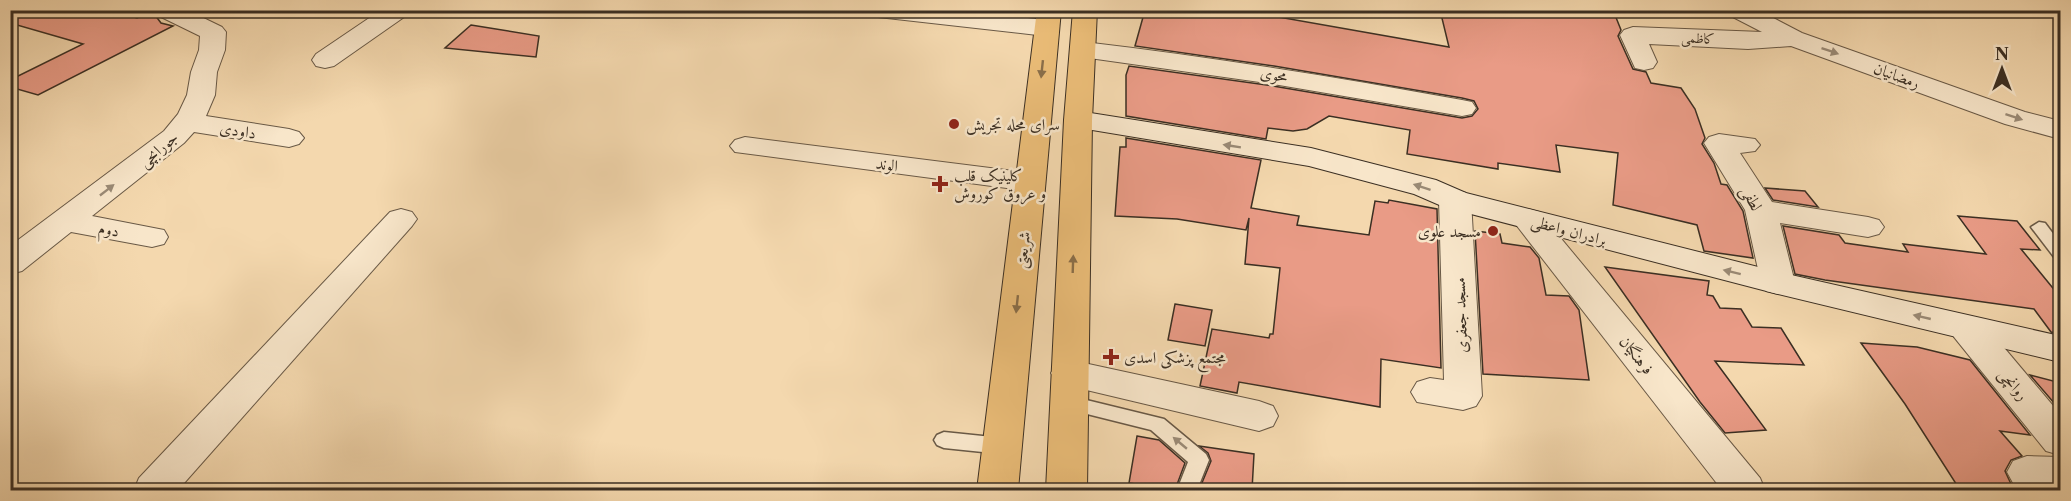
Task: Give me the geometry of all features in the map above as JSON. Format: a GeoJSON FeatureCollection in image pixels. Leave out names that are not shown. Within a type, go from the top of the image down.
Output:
{"type":"FeatureCollection","features":[{"type":"Feature","properties":{"kind":"main road"},"geometry":{"type":"LineString","coordinates":[[1066,490],[1078,120],[1085,10]]}},
{"type":"Feature","properties":{"kind":"main road","name":"شریعتی"},"geometry":{"type":"LineString","coordinates":[[997,490],[1048,19]]}},
{"type":"Feature","properties":{"kind":"street","name":"جورابچی"},"geometry":{"type":"LineString","coordinates":[[10,263],[174,137],[187,122],[201,95],[204,72],[212,50],[213,32],[166,10]]}},
{"type":"Feature","properties":{"kind":"street"},"geometry":{"type":"LineString","coordinates":[[325,60],[398,10]]}},
{"type":"Feature","properties":{"kind":"street"},"geometry":{"type":"LineString","coordinates":[[878,10],[1048,19]]}},
{"type":"Feature","properties":{"kind":"street","name":"رمضانیان"},"geometry":{"type":"LineString","coordinates":[[1738,10],[1793,38],[2015,118],[2061,130]]}},
{"type":"Feature","properties":{"kind":"street","name":"کاظمی"},"geometry":{"type":"LineString","coordinates":[[1644,62],[1633,35],[1748,41],[1793,38]]}},
{"type":"Feature","properties":{"kind":"street","name":"محوی"},"geometry":{"type":"LineString","coordinates":[[1084,50],[1280,75],[1462,108]]}},
{"type":"Feature","properties":{"kind":"street","name":"برادران واعظی"},"geometry":{"type":"LineString","coordinates":[[1078,120],[1311,158],[1425,187],[1455,200],[1778,283],[2061,349]]}},
{"type":"Feature","properties":{"kind":"street","name":"داودی"},"geometry":{"type":"LineString","coordinates":[[187,122],[289,138]]}},
{"type":"Feature","properties":{"kind":"street","name":"لطفی"},"geometry":{"type":"LineString","coordinates":[[1745,145],[1719,143],[1761,210],[1778,283]]}},
{"type":"Feature","properties":{"kind":"street","name":"الوند"},"geometry":{"type":"LineString","coordinates":[[745,146],[1030,182]]}},
{"type":"Feature","properties":{"kind":"street","name":"مسجد جعفری"},"geometry":{"type":"LineString","coordinates":[[1430,392],[1463,396],[1455,200]]}},
{"type":"Feature","properties":{"kind":"street"},"geometry":{"type":"LineString","coordinates":[[1761,210],[1868,227]]}},
{"type":"Feature","properties":{"kind":"street"},"geometry":{"type":"LineString","coordinates":[[154,490],[401,219]]}},
{"type":"Feature","properties":{"kind":"street","name":"فرهنگیان"},"geometry":{"type":"LineString","coordinates":[[1528,219],[1745,490]]}},
{"type":"Feature","properties":{"kind":"street","name":"دوم"},"geometry":{"type":"LineString","coordinates":[[66,221],[152,237]]}},
{"type":"Feature","properties":{"kind":"street","name":"روانچی"},"geometry":{"type":"LineString","coordinates":[[1967,328],[2061,440]]}},
{"type":"Feature","properties":{"kind":"street"},"geometry":{"type":"LineString","coordinates":[[1070,388],[1259,416]]}},
{"type":"Feature","properties":{"kind":"lane"},"geometry":{"type":"LineString","coordinates":[[2039,227],[2061,253]]}},
{"type":"Feature","properties":{"kind":"lane"},"geometry":{"type":"LineString","coordinates":[[1070,388],[1157,424],[1199,460],[1187,490]]}},
{"type":"Feature","properties":{"kind":"lane"},"geometry":{"type":"LineString","coordinates":[[944,440],[1002,446]]}},
{"type":"Feature","properties":{"kind":"building"},"geometry":{"type":"Polygon","coordinates":[[[10,10],[108,10],[137,18],[152,11],[161,23],[173,26],[38,95],[10,87],[10,80],[83,44],[10,23],[10,10]]]}},
{"type":"Feature","properties":{"kind":"building"},"geometry":{"type":"Polygon","coordinates":[[[1145,10],[1238,10],[1449,47],[1440,10],[1613,10],[1621,30],[1618,36],[1633,69],[1646,72],[1651,83],[1681,88],[1695,109],[1705,138],[1702,144],[1714,163],[1721,184],[1727,185],[1743,211],[1753,258],[1704,251],[1697,225],[1613,205],[1618,153],[1556,145],[1560,172],[1498,163],[1498,169],[1407,154],[1410,130],[1329,116],[1307,129],[1293,131],[1268,128],[1266,139],[1126,116],[1126,75],[1129,66],[1273,86],[1462,118],[1472,116],[1478,109],[1474,101],[1462,98],[1274,66],[1135,46],[1145,10]]]}},
{"type":"Feature","properties":{"kind":"building"},"geometry":{"type":"Polygon","coordinates":[[[471,25],[539,36],[536,57],[445,48],[471,25]]]}},
{"type":"Feature","properties":{"kind":"building"},"geometry":{"type":"Polygon","coordinates":[[[1126,138],[1261,160],[1251,208],[1299,216],[1297,225],[1369,235],[1375,201],[1388,203],[1389,200],[1437,209],[1441,368],[1381,359],[1380,407],[1239,382],[1237,393],[1200,386],[1212,329],[1269,338],[1270,334],[1273,334],[1280,268],[1245,264],[1249,218],[1246,230],[1177,219],[1115,216],[1120,147],[1126,147],[1126,138]]]}},
{"type":"Feature","properties":{"kind":"building"},"geometry":{"type":"Polygon","coordinates":[[[1765,188],[1805,191],[1818,207],[1773,200],[1765,188]]]}},
{"type":"Feature","properties":{"kind":"building"},"geometry":{"type":"Polygon","coordinates":[[[1958,216],[2017,221],[2040,250],[2021,249],[2061,298],[2061,334],[2051,332],[2034,309],[1795,274],[1783,226],[1839,235],[1845,243],[1908,252],[1903,244],[1986,254],[1958,216]]]}},
{"type":"Feature","properties":{"kind":"building"},"geometry":{"type":"Polygon","coordinates":[[[1475,231],[1500,234],[1502,243],[1530,247],[1539,258],[1546,295],[1569,296],[1579,310],[1589,380],[1483,374],[1475,231]]]}},
{"type":"Feature","properties":{"kind":"building"},"geometry":{"type":"Polygon","coordinates":[[[1605,267],[1709,281],[1707,295],[1713,296],[1720,308],[1741,309],[1752,327],[1781,328],[1804,365],[1715,361],[1766,430],[1725,433],[1700,402],[1605,267]]]}},
{"type":"Feature","properties":{"kind":"building"},"geometry":{"type":"Polygon","coordinates":[[[1175,304],[1212,310],[1205,346],[1168,340],[1175,304]]]}},
{"type":"Feature","properties":{"kind":"building"},"geometry":{"type":"Polygon","coordinates":[[[1861,343],[1917,347],[1970,360],[2030,435],[2000,431],[2022,456],[2011,460],[2005,471],[2011,484],[2026,490],[1960,490],[1905,404],[1861,343]]]}},
{"type":"Feature","properties":{"kind":"building"},"geometry":{"type":"Polygon","coordinates":[[[2030,375],[2061,383],[2061,411],[2030,375]]]}},
{"type":"Feature","properties":{"kind":"building"},"geometry":{"type":"Polygon","coordinates":[[[1137,436],[1159,440],[1185,463],[1175,490],[1129,483],[1137,436]]]}},
{"type":"Feature","properties":{"kind":"building"},"geometry":{"type":"Polygon","coordinates":[[[1199,446],[1254,454],[1252,490],[1199,490],[1211,461],[1208,453],[1199,446]]]}},
{"type":"Feature","properties":{"kind":"place","name":"سرای محله تجریش"},"geometry":{"type":"Point","coordinates":[954,124]}},
{"type":"Feature","properties":{"kind":"place","name":"کلینیک قلب و عروق کوروش"},"geometry":{"type":"Point","coordinates":[940,184]}},
{"type":"Feature","properties":{"kind":"place","name":"مسجد علوی"},"geometry":{"type":"Point","coordinates":[1493,231]}},
{"type":"Feature","properties":{"kind":"place","name":"مجتمع پزشکی اسدی"},"geometry":{"type":"Point","coordinates":[1111,357]}}]}
